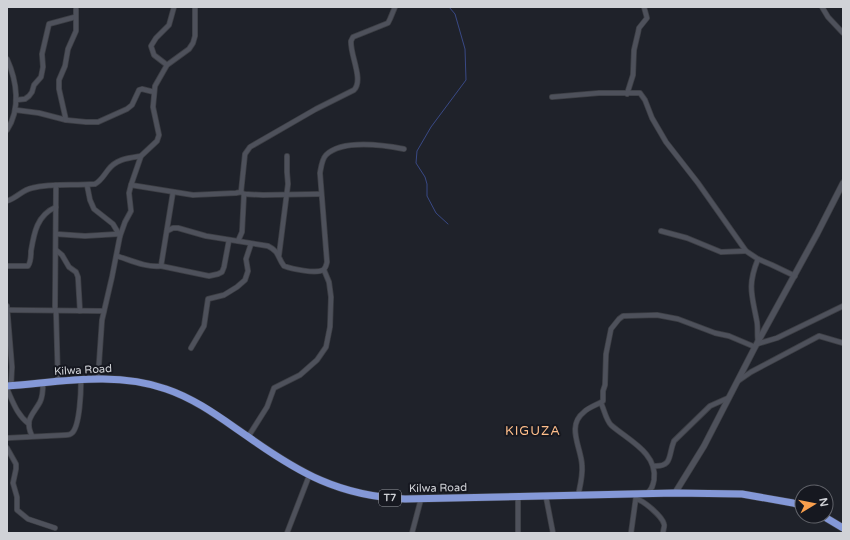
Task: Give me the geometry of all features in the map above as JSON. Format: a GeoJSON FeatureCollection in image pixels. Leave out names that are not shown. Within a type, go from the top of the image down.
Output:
{"type":"FeatureCollection","features":[{"type":"Feature","properties":{"kind":"highway","name":"Kilwa Road"},"geometry":{"type":"LineString","coordinates":[[8,387],[98,378],[139,382],[166,388],[210,411],[309,476],[332,486],[373,497],[405,499],[546,496],[636,497],[646,494],[675,493],[742,494],[794,503]]}},
{"type":"Feature","properties":{"kind":"highway"},"geometry":{"type":"LineString","coordinates":[[836,524],[843,528]]}},
{"type":"Feature","properties":{"kind":"street"},"geometry":{"type":"LineString","coordinates":[[167,65],[154,55],[151,46],[156,38],[169,25],[174,7]]}},
{"type":"Feature","properties":{"kind":"street"},"geometry":{"type":"LineString","coordinates":[[98,378],[100,327],[117,256],[119,235],[131,211],[131,185],[141,156],[157,141],[159,135],[154,113],[154,92],[159,77],[167,65],[189,49],[193,44],[195,36],[195,7]]}},
{"type":"Feature","properties":{"kind":"street"},"geometry":{"type":"LineString","coordinates":[[238,241],[242,232],[243,164],[247,150],[257,142],[301,117],[354,90],[356,88],[358,78],[351,41],[353,37],[388,23],[395,7]]}},
{"type":"Feature","properties":{"kind":"street"},"geometry":{"type":"LineString","coordinates":[[627,94],[633,75],[634,50],[639,28],[647,18],[644,7]]}},
{"type":"Feature","properties":{"kind":"street"},"geometry":{"type":"LineString","coordinates":[[822,7],[828,17],[843,33]]}},
{"type":"Feature","properties":{"kind":"street"},"geometry":{"type":"LineString","coordinates":[[66,120],[59,89],[59,80],[65,66],[68,49],[76,31],[76,8]]}},
{"type":"Feature","properties":{"kind":"street"},"geometry":{"type":"LineString","coordinates":[[16,100],[25,99],[29,96],[34,85],[41,77],[43,67],[42,54],[49,24],[75,17]]}},
{"type":"Feature","properties":{"kind":"street"},"geometry":{"type":"LineString","coordinates":[[7,59],[12,76],[16,100],[16,110],[7,130]]}},
{"type":"Feature","properties":{"kind":"street"},"geometry":{"type":"LineString","coordinates":[[16,110],[39,113],[66,120],[98,122],[127,109],[132,105],[139,90],[142,89],[154,92]]}},
{"type":"Feature","properties":{"kind":"street"},"geometry":{"type":"LineString","coordinates":[[552,97],[599,93],[640,93],[643,96],[652,118],[666,142],[698,183],[746,251],[758,259],[795,276]]}},
{"type":"Feature","properties":{"kind":"street"},"geometry":{"type":"LineString","coordinates":[[167,231],[173,228],[178,228],[229,240],[268,246],[274,249],[279,255],[284,266],[288,268],[319,272],[324,270],[327,262],[321,194],[321,165],[326,156],[334,150],[344,146],[377,144],[404,149]]}},
{"type":"Feature","properties":{"kind":"street"},"geometry":{"type":"LineString","coordinates":[[7,199],[16,198],[27,189],[56,185],[95,184],[99,182],[112,165],[126,158],[141,156]]}},
{"type":"Feature","properties":{"kind":"street"},"geometry":{"type":"LineString","coordinates":[[279,255],[288,184],[287,156]]}},
{"type":"Feature","properties":{"kind":"street"},"geometry":{"type":"LineString","coordinates":[[675,493],[704,446],[728,398],[795,276],[843,183]]}},
{"type":"Feature","properties":{"kind":"street"},"geometry":{"type":"LineString","coordinates":[[56,185],[56,310],[58,382]]}},
{"type":"Feature","properties":{"kind":"street"},"geometry":{"type":"LineString","coordinates":[[87,185],[90,200],[94,209],[113,224],[119,235]]}},
{"type":"Feature","properties":{"kind":"street"},"geometry":{"type":"LineString","coordinates":[[131,185],[198,195],[236,193],[263,195],[321,194]]}},
{"type":"Feature","properties":{"kind":"street"},"geometry":{"type":"LineString","coordinates":[[162,266],[173,192]]}},
{"type":"Feature","properties":{"kind":"street"},"geometry":{"type":"LineString","coordinates":[[7,266],[28,266],[34,233],[38,222],[56,207]]}},
{"type":"Feature","properties":{"kind":"street"},"geometry":{"type":"LineString","coordinates":[[661,231],[687,238],[721,252],[746,251]]}},
{"type":"Feature","properties":{"kind":"street"},"geometry":{"type":"LineString","coordinates":[[56,234],[84,236],[119,235]]}},
{"type":"Feature","properties":{"kind":"street"},"geometry":{"type":"LineString","coordinates":[[117,256],[155,266],[162,266],[209,276],[222,272],[229,240]]}},
{"type":"Feature","properties":{"kind":"street"},"geometry":{"type":"LineString","coordinates":[[191,348],[204,326],[208,299],[224,295],[238,287],[245,280],[248,271],[246,259],[251,244]]}},
{"type":"Feature","properties":{"kind":"street"},"geometry":{"type":"LineString","coordinates":[[56,250],[76,272],[78,277],[80,311]]}},
{"type":"Feature","properties":{"kind":"street"},"geometry":{"type":"LineString","coordinates":[[757,344],[757,323],[750,290],[754,269],[758,259]]}},
{"type":"Feature","properties":{"kind":"street"},"geometry":{"type":"LineString","coordinates":[[248,437],[267,407],[274,388],[300,375],[323,354],[330,327],[331,297],[329,282],[324,270]]}},
{"type":"Feature","properties":{"kind":"street"},"geometry":{"type":"LineString","coordinates":[[7,306],[12,367],[8,387],[13,404],[19,415],[29,424]]}},
{"type":"Feature","properties":{"kind":"street"},"geometry":{"type":"LineString","coordinates":[[578,496],[582,476],[582,464],[576,441],[575,428],[579,417],[584,412],[601,403],[604,398],[603,391],[605,385],[606,354],[611,329],[618,319],[623,316],[657,315],[685,321],[757,344],[776,338],[843,306]]}},
{"type":"Feature","properties":{"kind":"street"},"geometry":{"type":"LineString","coordinates":[[7,310],[104,310]]}},
{"type":"Feature","properties":{"kind":"street"},"geometry":{"type":"LineString","coordinates":[[738,381],[751,372],[819,336],[843,343]]}},
{"type":"Feature","properties":{"kind":"street"},"geometry":{"type":"LineString","coordinates":[[7,438],[66,435],[73,433],[82,391],[81,380]]}},
{"type":"Feature","properties":{"kind":"street"},"geometry":{"type":"LineString","coordinates":[[32,436],[29,424],[31,414],[41,401],[43,383]]}},
{"type":"Feature","properties":{"kind":"street"},"geometry":{"type":"LineString","coordinates":[[654,466],[662,466],[667,464],[670,459],[671,448],[674,442],[710,406],[728,398]]}},
{"type":"Feature","properties":{"kind":"street"},"geometry":{"type":"LineString","coordinates":[[601,403],[608,422],[634,442],[652,461],[655,471],[654,482],[652,488],[646,494]]}},
{"type":"Feature","properties":{"kind":"street"},"geometry":{"type":"LineString","coordinates":[[7,448],[16,464],[14,487],[17,498],[17,510],[28,519],[55,528]]}},
{"type":"Feature","properties":{"kind":"street"},"geometry":{"type":"LineString","coordinates":[[287,533],[309,476]]}},
{"type":"Feature","properties":{"kind":"street"},"geometry":{"type":"LineString","coordinates":[[7,488],[14,487]]}},
{"type":"Feature","properties":{"kind":"street"},"geometry":{"type":"LineString","coordinates":[[546,496],[553,533]]}},
{"type":"Feature","properties":{"kind":"street"},"geometry":{"type":"LineString","coordinates":[[518,497],[518,533]]}},
{"type":"Feature","properties":{"kind":"street"},"geometry":{"type":"LineString","coordinates":[[631,533],[636,497],[645,503],[662,521],[664,525],[663,533]]}},
{"type":"Feature","properties":{"kind":"street"},"geometry":{"type":"LineString","coordinates":[[412,533],[421,498]]}},
{"type":"Feature","properties":{"kind":"street"},"geometry":{"type":"LineString","coordinates":[[836,524],[841,533]]}},
{"type":"Feature","properties":{"kind":"waterway"},"geometry":{"type":"LineString","coordinates":[[448,224],[436,213],[427,196],[427,184],[425,177],[416,163],[417,151],[431,127],[466,80],[465,49],[455,14],[449,7]]}},
{"type":"Feature","properties":{"kind":"district","name":"KIGUZA"},"geometry":{"type":"Point","coordinates":[533,431]}}]}
